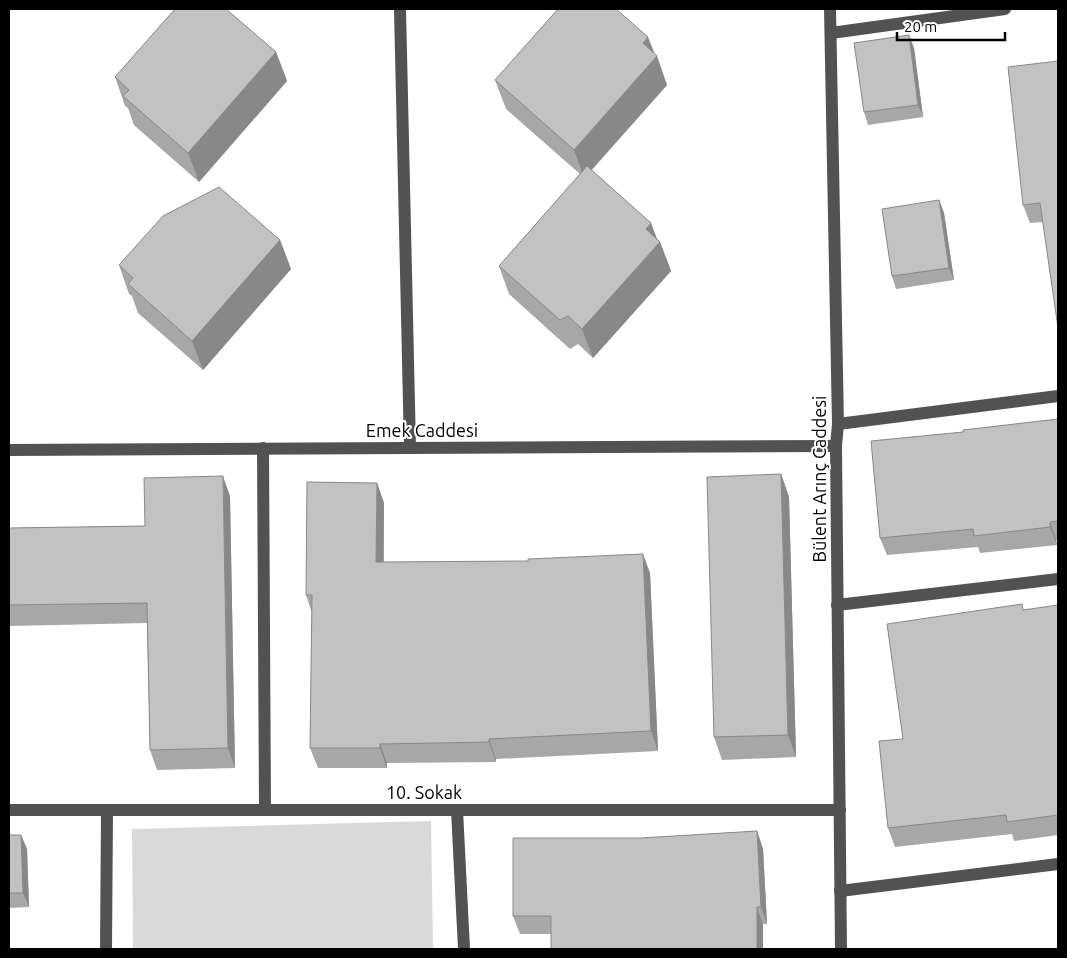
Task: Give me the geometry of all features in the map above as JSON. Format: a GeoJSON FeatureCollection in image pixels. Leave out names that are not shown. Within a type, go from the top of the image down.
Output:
{"type":"FeatureCollection","features":[{"type":"Feature","properties":{"kind":"street"},"geometry":{"type":"LineString","coordinates":[[400,9],[410,448]]}},
{"type":"Feature","properties":{"kind":"street","name":"Bülent Arınç Caddesi"},"geometry":{"type":"LineString","coordinates":[[830,9],[838,424],[836,446],[841,949]]}},
{"type":"Feature","properties":{"kind":"street"},"geometry":{"type":"LineString","coordinates":[[831,32],[1005,9]]}},
{"type":"Feature","properties":{"kind":"street"},"geometry":{"type":"LineString","coordinates":[[838,424],[1058,396]]}},
{"type":"Feature","properties":{"kind":"street","name":"Emek Caddesi"},"geometry":{"type":"LineString","coordinates":[[9,450],[836,446]]}},
{"type":"Feature","properties":{"kind":"street"},"geometry":{"type":"LineString","coordinates":[[263,448],[265,810]]}},
{"type":"Feature","properties":{"kind":"street"},"geometry":{"type":"LineString","coordinates":[[837,605],[1058,579]]}},
{"type":"Feature","properties":{"kind":"street","name":"10. Sokak"},"geometry":{"type":"LineString","coordinates":[[9,810],[840,810]]}},
{"type":"Feature","properties":{"kind":"street"},"geometry":{"type":"LineString","coordinates":[[106,949],[107,810]]}},
{"type":"Feature","properties":{"kind":"street"},"geometry":{"type":"LineString","coordinates":[[457,810],[464,949]]}},
{"type":"Feature","properties":{"kind":"street"},"geometry":{"type":"LineString","coordinates":[[840,891],[1058,864]]}},
{"type":"Feature","properties":{"kind":"shaded area"},"geometry":{"type":"Polygon","coordinates":[[[431,821],[433,949],[133,949],[132,829],[431,821]]]}},
{"type":"Feature","properties":{"kind":"building"},"geometry":{"type":"Polygon","coordinates":[[[175,9],[226,9],[276,52],[188,153],[123,96],[129,90],[115,77],[175,9]]]}},
{"type":"Feature","properties":{"kind":"building"},"geometry":{"type":"Polygon","coordinates":[[[558,9],[616,9],[648,37],[643,43],[657,56],[574,150],[495,80],[558,9]]]}},
{"type":"Feature","properties":{"kind":"building"},"geometry":{"type":"Polygon","coordinates":[[[909,35],[918,105],[864,112],[854,43],[909,35]]]}},
{"type":"Feature","properties":{"kind":"building"},"geometry":{"type":"Polygon","coordinates":[[[1058,61],[1058,328],[1040,203],[1023,205],[1008,67],[1058,61]]]}},
{"type":"Feature","properties":{"kind":"building"},"geometry":{"type":"Polygon","coordinates":[[[587,166],[651,223],[646,229],[660,242],[582,329],[568,316],[560,320],[499,266],[587,166]]]}},
{"type":"Feature","properties":{"kind":"building"},"geometry":{"type":"Polygon","coordinates":[[[219,187],[280,240],[192,341],[128,284],[133,278],[119,265],[163,216],[219,187]]]}},
{"type":"Feature","properties":{"kind":"building"},"geometry":{"type":"Polygon","coordinates":[[[939,200],[949,268],[892,276],[882,209],[939,200]]]}},
{"type":"Feature","properties":{"kind":"building"},"geometry":{"type":"Polygon","coordinates":[[[1058,419],[1058,521],[1050,522],[1050,527],[974,536],[973,529],[880,538],[871,441],[963,432],[963,430],[1058,419]]]}},
{"type":"Feature","properties":{"kind":"building"},"geometry":{"type":"Polygon","coordinates":[[[781,474],[788,735],[714,737],[707,477],[781,474]]]}},
{"type":"Feature","properties":{"kind":"building"},"geometry":{"type":"Polygon","coordinates":[[[223,476],[228,748],[150,750],[147,603],[9,605],[9,528],[145,526],[144,478],[223,476]]]}},
{"type":"Feature","properties":{"kind":"building"},"geometry":{"type":"Polygon","coordinates":[[[307,482],[377,483],[376,562],[528,561],[528,559],[643,554],[651,731],[489,739],[489,742],[380,744],[380,748],[310,748],[312,595],[306,595],[307,482]]]}},
{"type":"Feature","properties":{"kind":"building"},"geometry":{"type":"Polygon","coordinates":[[[1022,604],[1023,610],[1058,605],[1058,815],[1007,822],[1006,815],[888,828],[879,741],[903,739],[887,624],[1022,604]]]}},
{"type":"Feature","properties":{"kind":"building"},"geometry":{"type":"Polygon","coordinates":[[[757,831],[761,907],[757,907],[757,949],[551,949],[551,916],[513,916],[513,838],[641,838],[757,831]]]}},
{"type":"Feature","properties":{"kind":"building"},"geometry":{"type":"Polygon","coordinates":[[[9,835],[21,835],[23,893],[9,893],[9,835]]]}}]}
